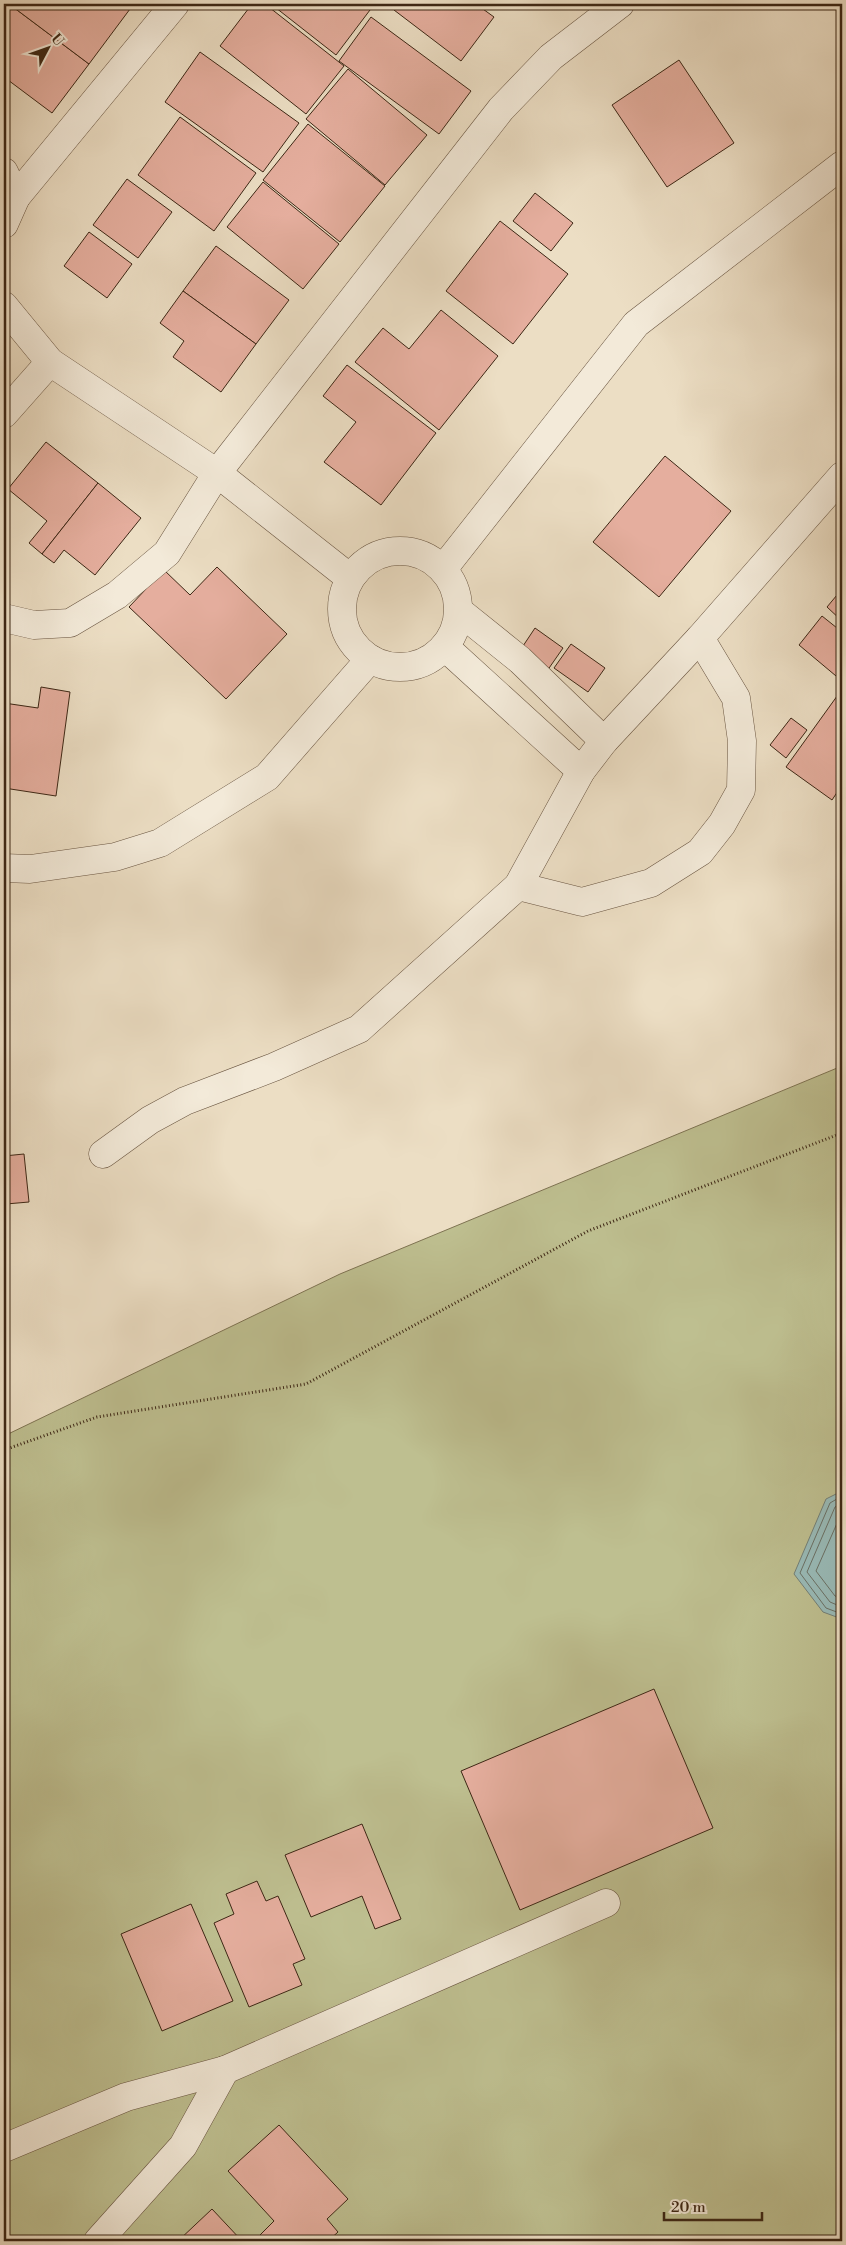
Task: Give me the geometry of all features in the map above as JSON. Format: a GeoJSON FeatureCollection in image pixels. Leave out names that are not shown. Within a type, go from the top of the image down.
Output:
{"type":"FeatureCollection","features":[{"type":"Feature","properties":{"kind":"street"},"geometry":{"type":"LineString","coordinates":[[4,224],[16,197],[175,4]]}},
{"type":"Feature","properties":{"kind":"street"},"geometry":{"type":"LineString","coordinates":[[4,618],[34,625],[70,623],[117,595],[167,553],[217,473],[500,109],[551,57],[620,4]]}},
{"type":"Feature","properties":{"kind":"street"},"geometry":{"type":"LineString","coordinates":[[443,569],[636,324],[842,165]]}},
{"type":"Feature","properties":{"kind":"street"},"geometry":{"type":"LineString","coordinates":[[4,172],[16,197]]}},
{"type":"Feature","properties":{"kind":"street"},"geometry":{"type":"LineString","coordinates":[[4,306],[50,362],[217,473],[350,578]]}},
{"type":"Feature","properties":{"kind":"street"},"geometry":{"type":"LineString","coordinates":[[4,414],[50,362]]}},
{"type":"Feature","properties":{"kind":"street"},"geometry":{"type":"LineString","coordinates":[[103,1154],[150,1120],[185,1101],[274,1067],[359,1028],[518,886],[581,771],[604,741],[700,638],[842,476]]}},
{"type":"Feature","properties":{"kind":"street"},"geometry":{"type":"LineString","coordinates":[[388,551],[412,551],[429,558],[443,569],[455,588],[459,611],[455,630],[445,647],[432,658],[417,665],[384,665],[370,659],[354,644],[344,624],[341,608],[350,578],[366,561],[388,551]]}},
{"type":"Feature","properties":{"kind":"street"},"geometry":{"type":"LineString","coordinates":[[459,611],[520,660],[604,741]]}},
{"type":"Feature","properties":{"kind":"street"},"geometry":{"type":"LineString","coordinates":[[518,886],[582,902],[651,884],[700,852],[722,824],[741,790],[742,741],[736,698],[700,638]]}},
{"type":"Feature","properties":{"kind":"street"},"geometry":{"type":"LineString","coordinates":[[445,647],[581,771]]}},
{"type":"Feature","properties":{"kind":"street"},"geometry":{"type":"LineString","coordinates":[[4,868],[30,869],[115,857],[160,843],[267,777],[370,659]]}},
{"type":"Feature","properties":{"kind":"street"},"geometry":{"type":"LineString","coordinates":[[4,2148],[126,2097],[225,2070],[606,1903]]}},
{"type":"Feature","properties":{"kind":"street"},"geometry":{"type":"LineString","coordinates":[[98,2241],[183,2146],[225,2070]]}},
{"type":"Feature","properties":{"kind":"path"},"geometry":{"type":"LineString","coordinates":[[4,1450],[97,1417],[306,1384],[588,1231],[842,1133]]}},
{"type":"Feature","properties":{"kind":"green space"},"geometry":{"type":"Polygon","coordinates":[[[842,1066],[842,2241],[4,2241],[4,1436],[340,1274],[842,1066]]]}},
{"type":"Feature","properties":{"kind":"water"},"geometry":{"type":"Polygon","coordinates":[[[842,1491],[842,1619],[823,1612],[794,1574],[826,1499],[842,1491]]]}},
{"type":"Feature","properties":{"kind":"building"},"geometry":{"type":"Polygon","coordinates":[[[4,4],[9,4],[89,64],[52,113],[4,77],[4,4]]]}},
{"type":"Feature","properties":{"kind":"building"},"geometry":{"type":"Polygon","coordinates":[[[9,4],[124,4],[130,9],[89,64],[9,4]]]}},
{"type":"Feature","properties":{"kind":"building"},"geometry":{"type":"Polygon","coordinates":[[[252,4],[265,4],[344,66],[306,114],[220,46],[252,4]]]}},
{"type":"Feature","properties":{"kind":"building"},"geometry":{"type":"Polygon","coordinates":[[[271,4],[362,4],[370,10],[336,55],[271,4]]]}},
{"type":"Feature","properties":{"kind":"building"},"geometry":{"type":"Polygon","coordinates":[[[398,4],[476,4],[494,17],[461,61],[394,10],[398,4]]]}},
{"type":"Feature","properties":{"kind":"building"},"geometry":{"type":"Polygon","coordinates":[[[371,17],[471,91],[439,134],[339,61],[371,17]]]}},
{"type":"Feature","properties":{"kind":"building"},"geometry":{"type":"Polygon","coordinates":[[[200,52],[299,123],[263,172],[165,102],[200,52]]]}},
{"type":"Feature","properties":{"kind":"building"},"geometry":{"type":"Polygon","coordinates":[[[679,60],[734,143],[667,187],[612,105],[679,60]]]}},
{"type":"Feature","properties":{"kind":"building"},"geometry":{"type":"Polygon","coordinates":[[[348,69],[427,135],[385,185],[306,119],[348,69]]]}},
{"type":"Feature","properties":{"kind":"building"},"geometry":{"type":"Polygon","coordinates":[[[180,117],[256,173],[214,231],[138,175],[180,117]]]}},
{"type":"Feature","properties":{"kind":"building"},"geometry":{"type":"Polygon","coordinates":[[[308,124],[385,186],[340,242],[263,180],[308,124]]]}},
{"type":"Feature","properties":{"kind":"building"},"geometry":{"type":"Polygon","coordinates":[[[127,179],[172,212],[138,258],[93,225],[127,179]]]}},
{"type":"Feature","properties":{"kind":"building"},"geometry":{"type":"Polygon","coordinates":[[[263,182],[339,244],[303,289],[227,227],[263,182]]]}},
{"type":"Feature","properties":{"kind":"building"},"geometry":{"type":"Polygon","coordinates":[[[535,193],[573,223],[551,251],[513,221],[535,193]]]}},
{"type":"Feature","properties":{"kind":"building"},"geometry":{"type":"Polygon","coordinates":[[[500,221],[568,274],[513,344],[446,291],[500,221]]]}},
{"type":"Feature","properties":{"kind":"building"},"geometry":{"type":"Polygon","coordinates":[[[89,232],[132,264],[107,298],[64,266],[89,232]]]}},
{"type":"Feature","properties":{"kind":"building"},"geometry":{"type":"Polygon","coordinates":[[[216,246],[289,300],[256,344],[183,291],[216,246]]]}},
{"type":"Feature","properties":{"kind":"building"},"geometry":{"type":"Polygon","coordinates":[[[183,291],[256,344],[221,392],[173,357],[184,341],[160,323],[183,291]]]}},
{"type":"Feature","properties":{"kind":"building"},"geometry":{"type":"Polygon","coordinates":[[[441,310],[498,356],[439,430],[355,362],[383,328],[409,349],[441,310]]]}},
{"type":"Feature","properties":{"kind":"building"},"geometry":{"type":"Polygon","coordinates":[[[347,365],[436,433],[381,505],[324,462],[356,422],[323,396],[347,365]]]}},
{"type":"Feature","properties":{"kind":"building"},"geometry":{"type":"Polygon","coordinates":[[[46,442],[98,483],[42,554],[29,543],[47,521],[8,489],[46,442]]]}},
{"type":"Feature","properties":{"kind":"building"},"geometry":{"type":"Polygon","coordinates":[[[665,456],[731,511],[659,597],[593,542],[665,456]]]}},
{"type":"Feature","properties":{"kind":"building"},"geometry":{"type":"Polygon","coordinates":[[[98,483],[141,518],[95,575],[64,550],[54,563],[42,554],[98,483]]]}},
{"type":"Feature","properties":{"kind":"building"},"geometry":{"type":"Polygon","coordinates":[[[217,567],[287,634],[226,699],[129,607],[164,570],[190,595],[217,567]]]}},
{"type":"Feature","properties":{"kind":"building"},"geometry":{"type":"Polygon","coordinates":[[[842,589],[842,621],[827,607],[842,589]]]}},
{"type":"Feature","properties":{"kind":"building"},"geometry":{"type":"Polygon","coordinates":[[[822,616],[842,632],[842,681],[799,645],[822,616]]]}},
{"type":"Feature","properties":{"kind":"building"},"geometry":{"type":"Polygon","coordinates":[[[535,628],[563,648],[547,671],[519,652],[535,628]]]}},
{"type":"Feature","properties":{"kind":"building"},"geometry":{"type":"Polygon","coordinates":[[[571,644],[605,668],[588,692],[554,668],[571,644]]]}},
{"type":"Feature","properties":{"kind":"building"},"geometry":{"type":"Polygon","coordinates":[[[41,687],[70,692],[56,796],[4,788],[4,703],[38,708],[41,687]]]}},
{"type":"Feature","properties":{"kind":"building"},"geometry":{"type":"Polygon","coordinates":[[[840,692],[842,694],[842,785],[832,800],[786,767],[840,692]]]}},
{"type":"Feature","properties":{"kind":"building"},"geometry":{"type":"Polygon","coordinates":[[[791,718],[807,730],[786,758],[770,745],[791,718]]]}},
{"type":"Feature","properties":{"kind":"building"},"geometry":{"type":"Polygon","coordinates":[[[24,1154],[29,1202],[6,1204],[4,1156],[24,1154]]]}},
{"type":"Feature","properties":{"kind":"building"},"geometry":{"type":"Polygon","coordinates":[[[654,1689],[713,1828],[520,1910],[461,1771],[654,1689]]]}},
{"type":"Feature","properties":{"kind":"building"},"geometry":{"type":"Polygon","coordinates":[[[362,1824],[401,1919],[375,1929],[362,1896],[311,1917],[285,1855],[362,1824]]]}},
{"type":"Feature","properties":{"kind":"building"},"geometry":{"type":"Polygon","coordinates":[[[257,1881],[266,1901],[278,1896],[305,1959],[293,1964],[302,1985],[249,2007],[214,1923],[234,1914],[226,1894],[257,1881]]]}},
{"type":"Feature","properties":{"kind":"building"},"geometry":{"type":"Polygon","coordinates":[[[191,1904],[233,2001],[162,2031],[121,1934],[191,1904]]]}},
{"type":"Feature","properties":{"kind":"building"},"geometry":{"type":"Polygon","coordinates":[[[279,2125],[348,2199],[327,2219],[338,2232],[328,2241],[266,2241],[260,2235],[274,2221],[228,2171],[279,2125]]]}},
{"type":"Feature","properties":{"kind":"building"},"geometry":{"type":"Polygon","coordinates":[[[212,2209],[242,2241],[178,2241],[212,2209]]]}}]}
